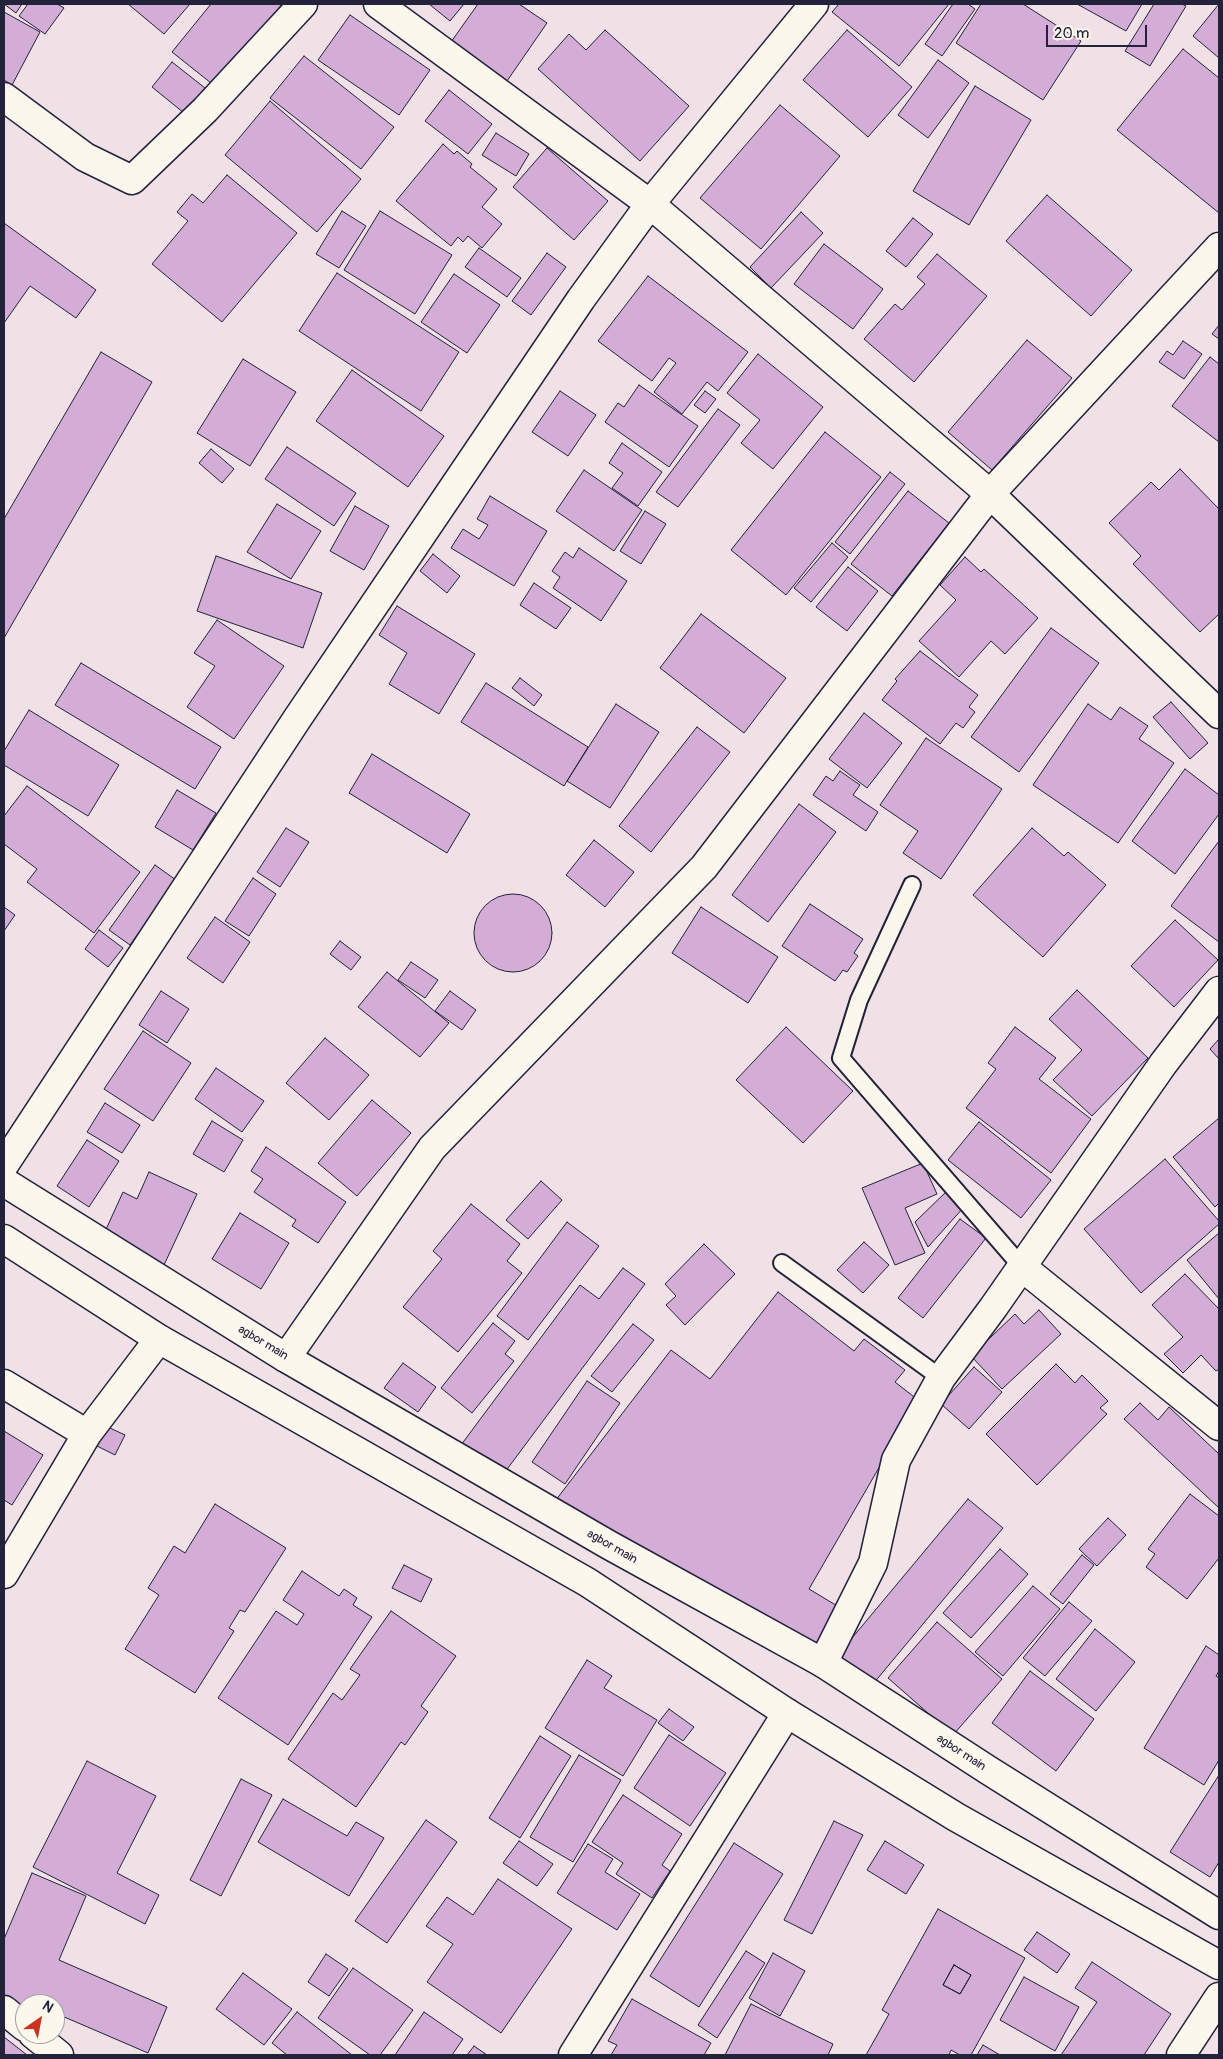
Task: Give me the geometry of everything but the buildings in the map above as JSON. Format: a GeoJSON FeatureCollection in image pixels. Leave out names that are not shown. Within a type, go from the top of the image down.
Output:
{"type":"FeatureCollection","features":[{"type":"Feature","properties":{"kind":"street"},"geometry":{"type":"LineString","coordinates":[[4,97],[85,157],[132,180],[205,110],[303,4]]}},
{"type":"Feature","properties":{"kind":"street"},"geometry":{"type":"LineString","coordinates":[[378,4],[650,204],[990,494],[1219,714]]}},
{"type":"Feature","properties":{"kind":"street"},"geometry":{"type":"LineString","coordinates":[[4,1165],[303,710],[581,299],[650,204],[814,4]]}},
{"type":"Feature","properties":{"kind":"street"},"geometry":{"type":"LineString","coordinates":[[286,1358],[432,1148],[704,867],[990,494],[1219,247]]}},
{"type":"Feature","properties":{"kind":"street"},"geometry":{"type":"LineString","coordinates":[[823,1663],[873,1563],[896,1460],[941,1378],[1022,1267],[1163,1064],[1219,991]]}},
{"type":"Feature","properties":{"kind":"street","name":"agbor main"},"geometry":{"type":"LineString","coordinates":[[4,1182],[286,1358],[609,1545],[823,1663],[996,1775],[1219,1915]]}},
{"type":"Feature","properties":{"kind":"street"},"geometry":{"type":"LineString","coordinates":[[4,1239],[159,1339],[587,1582],[787,1713],[956,1817],[1219,1965]]}},
{"type":"Feature","properties":{"kind":"street"},"geometry":{"type":"LineString","coordinates":[[1022,1267],[1219,1426]]}},
{"type":"Feature","properties":{"kind":"street"},"geometry":{"type":"LineString","coordinates":[[4,1574],[87,1434],[159,1339]]}},
{"type":"Feature","properties":{"kind":"street"},"geometry":{"type":"LineString","coordinates":[[4,1384],[87,1434]]}},
{"type":"Feature","properties":{"kind":"street"},"geometry":{"type":"LineString","coordinates":[[587,1582],[593,1566],[609,1545]]}},
{"type":"Feature","properties":{"kind":"street"},"geometry":{"type":"LineString","coordinates":[[573,2055],[787,1713]]}},
{"type":"Feature","properties":{"kind":"street"},"geometry":{"type":"LineString","coordinates":[[1181,2055],[1219,1996]]}},
{"type":"Feature","properties":{"kind":"street"},"geometry":{"type":"LineString","coordinates":[[4,2010],[15,2019]]}},
{"type":"Feature","properties":{"kind":"street"},"geometry":{"type":"LineString","coordinates":[[45,2044],[59,2055]]}},
{"type":"Feature","properties":{"kind":"lane"},"geometry":{"type":"LineString","coordinates":[[912,885],[859,1000],[841,1058],[1022,1267]]}},
{"type":"Feature","properties":{"kind":"lane"},"geometry":{"type":"LineString","coordinates":[[782,1262],[941,1378]]}}]}
